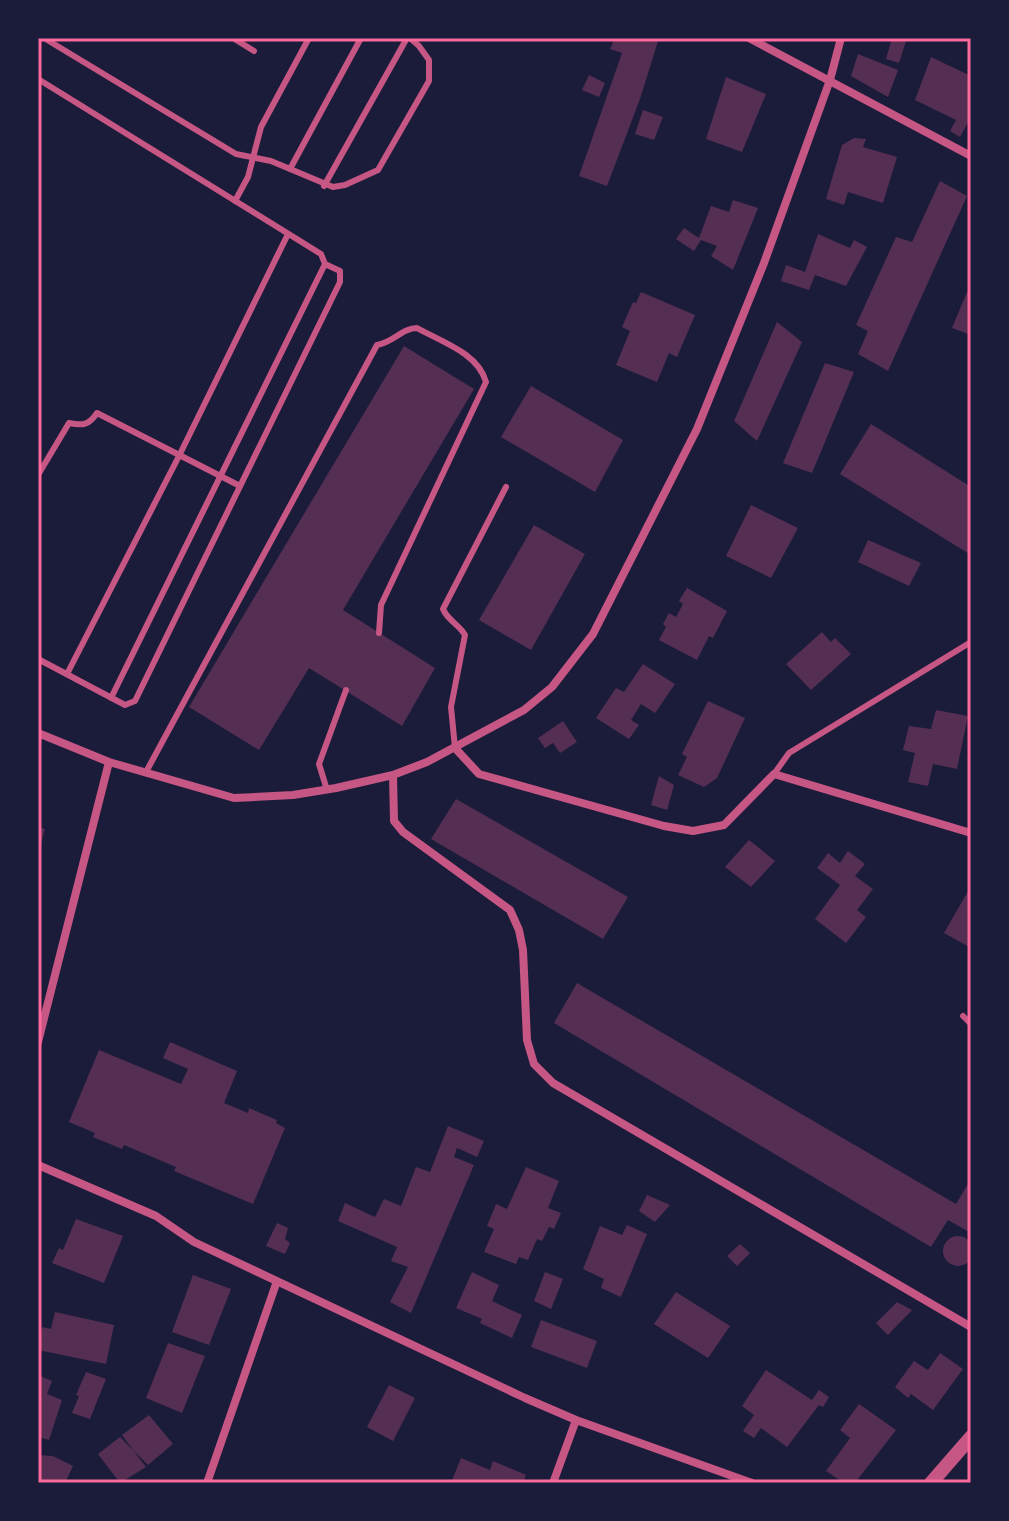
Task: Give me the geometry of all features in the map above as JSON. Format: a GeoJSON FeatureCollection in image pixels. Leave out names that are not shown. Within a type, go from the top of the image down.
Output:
{"type":"FeatureCollection","features":[{"type":"Feature","properties":{"kind":"street"},"geometry":{"type":"LineString","coordinates":[[749,38],[971,156]]}},
{"type":"Feature","properties":{"kind":"street"},"geometry":{"type":"LineString","coordinates":[[38,733],[109,762],[234,798],[327,790],[393,775],[455,748],[524,710],[552,687],[593,634],[697,429],[764,263],[830,80],[841,38]]}},
{"type":"Feature","properties":{"kind":"street"},"geometry":{"type":"LineString","coordinates":[[455,748],[479,774],[664,826],[693,831],[724,825],[774,774],[971,833]]}},
{"type":"Feature","properties":{"kind":"street"},"geometry":{"type":"LineString","coordinates":[[38,1042],[109,762]]}},
{"type":"Feature","properties":{"kind":"street"},"geometry":{"type":"LineString","coordinates":[[393,775],[394,821],[403,832],[510,910],[523,950],[527,1040],[534,1064],[553,1083],[971,1327]]}},
{"type":"Feature","properties":{"kind":"street"},"geometry":{"type":"LineString","coordinates":[[38,1165],[156,1216],[194,1242],[576,1420],[752,1483]]}},
{"type":"Feature","properties":{"kind":"street"},"geometry":{"type":"LineString","coordinates":[[207,1483],[277,1281]]}},
{"type":"Feature","properties":{"kind":"street"},"geometry":{"type":"LineString","coordinates":[[553,1483],[576,1420]]}},
{"type":"Feature","properties":{"kind":"street"},"geometry":{"type":"LineString","coordinates":[[931,1483],[971,1437]]}},
{"type":"Feature","properties":{"kind":"lane"},"geometry":{"type":"LineString","coordinates":[[44,38],[236,154],[271,161],[324,186],[345,185],[378,170],[383,163],[429,81],[429,60],[409,38],[324,186]]}},
{"type":"Feature","properties":{"kind":"lane"},"geometry":{"type":"LineString","coordinates":[[233,38],[254,51]]}},
{"type":"Feature","properties":{"kind":"lane"},"geometry":{"type":"LineString","coordinates":[[235,201],[254,159],[261,127],[309,38]]}},
{"type":"Feature","properties":{"kind":"lane"},"geometry":{"type":"LineString","coordinates":[[290,169],[361,38]]}},
{"type":"Feature","properties":{"kind":"lane"},"geometry":{"type":"LineString","coordinates":[[38,79],[321,254],[325,264],[340,271],[340,282],[135,701],[125,705],[38,659]]}},
{"type":"Feature","properties":{"kind":"lane"},"geometry":{"type":"LineString","coordinates":[[67,674],[288,234]]}},
{"type":"Feature","properties":{"kind":"lane"},"geometry":{"type":"LineString","coordinates":[[111,698],[325,264]]}},
{"type":"Feature","properties":{"kind":"lane"},"geometry":{"type":"LineString","coordinates":[[146,772],[377,345],[390,342],[408,328],[417,328],[474,360],[482,369],[486,382],[381,605],[379,633]]}},
{"type":"Feature","properties":{"kind":"lane"},"geometry":{"type":"LineString","coordinates":[[38,475],[69,423],[80,426],[91,423],[97,413],[240,486]]}},
{"type":"Feature","properties":{"kind":"lane"},"geometry":{"type":"LineString","coordinates":[[455,748],[451,707],[465,635],[461,628],[446,618],[443,609],[506,487]]}},
{"type":"Feature","properties":{"kind":"lane"},"geometry":{"type":"LineString","coordinates":[[774,774],[789,753],[971,642]]}},
{"type":"Feature","properties":{"kind":"lane"},"geometry":{"type":"LineString","coordinates":[[327,790],[319,764],[346,690]]}},
{"type":"Feature","properties":{"kind":"lane"},"geometry":{"type":"LineString","coordinates":[[963,1016],[971,1024]]}},
{"type":"Feature","properties":{"kind":"building"},"geometry":{"type":"Polygon","coordinates":[[[615,38],[659,38],[607,186],[579,176],[622,53],[610,49],[615,38]]]}},
{"type":"Feature","properties":{"kind":"building"},"geometry":{"type":"Polygon","coordinates":[[[892,38],[907,38],[899,63],[886,59],[892,38]]]}},
{"type":"Feature","properties":{"kind":"building"},"geometry":{"type":"Polygon","coordinates":[[[858,54],[898,70],[888,97],[851,76],[858,54]]]}},
{"type":"Feature","properties":{"kind":"building"},"geometry":{"type":"Polygon","coordinates":[[[931,57],[971,76],[971,117],[960,137],[950,131],[956,120],[915,100],[931,57]]]}},
{"type":"Feature","properties":{"kind":"building"},"geometry":{"type":"Polygon","coordinates":[[[589,75],[605,83],[599,97],[582,90],[589,75]]]}},
{"type":"Feature","properties":{"kind":"building"},"geometry":{"type":"Polygon","coordinates":[[[726,77],[766,94],[742,152],[706,139],[726,77]]]}},
{"type":"Feature","properties":{"kind":"building"},"geometry":{"type":"Polygon","coordinates":[[[643,110],[663,117],[654,140],[635,134],[643,110]]]}},
{"type":"Feature","properties":{"kind":"building"},"geometry":{"type":"Polygon","coordinates":[[[854,138],[866,139],[863,147],[897,157],[883,203],[848,192],[844,205],[826,199],[842,145],[854,138]]]}},
{"type":"Feature","properties":{"kind":"building"},"geometry":{"type":"Polygon","coordinates":[[[940,181],[967,196],[888,371],[858,354],[868,331],[856,325],[896,237],[912,242],[940,181]]]}},
{"type":"Feature","properties":{"kind":"building"},"geometry":{"type":"Polygon","coordinates":[[[733,200],[758,208],[733,270],[711,256],[717,246],[701,240],[694,251],[676,239],[684,228],[699,238],[711,206],[729,212],[733,200]]]}},
{"type":"Feature","properties":{"kind":"building"},"geometry":{"type":"Polygon","coordinates":[[[818,234],[850,248],[854,240],[867,247],[846,286],[815,275],[809,290],[781,281],[786,265],[805,272],[818,234]]]}},
{"type":"Feature","properties":{"kind":"building"},"geometry":{"type":"Polygon","coordinates":[[[641,292],[695,315],[677,357],[669,353],[657,382],[616,365],[630,331],[622,327],[641,292]]]}},
{"type":"Feature","properties":{"kind":"building"},"geometry":{"type":"Polygon","coordinates":[[[967,292],[971,294],[971,335],[952,328],[967,292]]]}},
{"type":"Feature","properties":{"kind":"building"},"geometry":{"type":"Polygon","coordinates":[[[777,322],[802,342],[757,441],[734,421],[777,322]]]}},
{"type":"Feature","properties":{"kind":"building"},"geometry":{"type":"Polygon","coordinates":[[[404,346],[474,389],[343,610],[435,668],[402,726],[309,668],[259,750],[189,707],[404,346]]]}},
{"type":"Feature","properties":{"kind":"building"},"geometry":{"type":"Polygon","coordinates":[[[825,363],[854,372],[812,473],[783,463],[825,363]]]}},
{"type":"Feature","properties":{"kind":"building"},"geometry":{"type":"Polygon","coordinates":[[[531,386],[623,440],[595,492],[501,437],[531,386]]]}},
{"type":"Feature","properties":{"kind":"building"},"geometry":{"type":"Polygon","coordinates":[[[871,424],[971,487],[971,555],[840,474],[871,424]]]}},
{"type":"Feature","properties":{"kind":"building"},"geometry":{"type":"Polygon","coordinates":[[[751,505],[798,528],[771,578],[726,556],[751,505]]]}},
{"type":"Feature","properties":{"kind":"building"},"geometry":{"type":"Polygon","coordinates":[[[534,525],[585,554],[531,650],[479,620],[534,525]]]}},
{"type":"Feature","properties":{"kind":"building"},"geometry":{"type":"Polygon","coordinates":[[[868,540],[921,563],[909,586],[858,562],[868,540]]]}},
{"type":"Feature","properties":{"kind":"building"},"geometry":{"type":"Polygon","coordinates":[[[687,588],[727,611],[697,660],[659,640],[669,613],[676,617],[683,604],[679,601],[687,588]]]}},
{"type":"Feature","properties":{"kind":"building"},"geometry":{"type":"Polygon","coordinates":[[[822,632],[831,642],[835,638],[851,654],[811,690],[786,664],[822,632]]]}},
{"type":"Feature","properties":{"kind":"building"},"geometry":{"type":"Polygon","coordinates":[[[643,664],[675,684],[655,713],[641,704],[631,720],[639,725],[629,739],[596,718],[616,688],[624,692],[643,664]]]}},
{"type":"Feature","properties":{"kind":"building"},"geometry":{"type":"Polygon","coordinates":[[[708,701],[745,718],[717,778],[704,787],[678,775],[687,757],[682,754],[708,701]]]}},
{"type":"Feature","properties":{"kind":"building"},"geometry":{"type":"Polygon","coordinates":[[[936,710],[968,716],[957,769],[933,764],[928,786],[908,782],[915,753],[903,750],[909,726],[931,729],[936,710]]]}},
{"type":"Feature","properties":{"kind":"building"},"geometry":{"type":"Polygon","coordinates":[[[563,721],[577,742],[560,753],[553,743],[545,748],[538,738],[563,721]]]}},
{"type":"Feature","properties":{"kind":"building"},"geometry":{"type":"Polygon","coordinates":[[[659,776],[674,785],[667,810],[651,805],[659,776]]]}},
{"type":"Feature","properties":{"kind":"building"},"geometry":{"type":"Polygon","coordinates":[[[456,799],[628,897],[603,939],[431,839],[456,799]]]}},
{"type":"Feature","properties":{"kind":"building"},"geometry":{"type":"Polygon","coordinates":[[[38,827],[45,829],[39,851],[38,851],[38,827]]]}},
{"type":"Feature","properties":{"kind":"building"},"geometry":{"type":"Polygon","coordinates":[[[749,840],[775,861],[751,887],[725,867],[749,840]]]}},
{"type":"Feature","properties":{"kind":"building"},"geometry":{"type":"Polygon","coordinates":[[[848,851],[865,864],[855,876],[873,889],[857,910],[866,917],[846,943],[815,919],[840,885],[817,868],[828,853],[840,863],[848,851]]]}},
{"type":"Feature","properties":{"kind":"building"},"geometry":{"type":"Polygon","coordinates":[[[971,886],[971,948],[944,933],[971,886]]]}},
{"type":"Feature","properties":{"kind":"building"},"geometry":{"type":"Polygon","coordinates":[[[577,983],[956,1204],[971,1179],[971,1233],[948,1220],[931,1247],[554,1023],[577,983]]]}},
{"type":"Feature","properties":{"kind":"building"},"geometry":{"type":"Polygon","coordinates":[[[170,1042],[237,1071],[224,1103],[248,1113],[249,1108],[277,1120],[276,1123],[285,1128],[253,1204],[174,1171],[176,1167],[124,1145],[122,1149],[93,1137],[95,1133],[69,1122],[99,1050],[181,1084],[188,1069],[163,1058],[170,1042]]]}},
{"type":"Feature","properties":{"kind":"building"},"geometry":{"type":"Polygon","coordinates":[[[448,1126],[484,1141],[477,1157],[457,1148],[454,1157],[474,1165],[411,1313],[390,1302],[408,1267],[391,1261],[397,1247],[338,1221],[345,1203],[375,1217],[384,1199],[401,1206],[416,1167],[430,1172],[448,1126]]]}},
{"type":"Feature","properties":{"kind":"building"},"geometry":{"type":"Polygon","coordinates":[[[526,1167],[559,1181],[548,1208],[561,1213],[554,1229],[549,1227],[542,1241],[537,1239],[528,1260],[519,1257],[516,1264],[484,1252],[494,1229],[487,1226],[496,1204],[507,1209],[526,1167]]]}},
{"type":"Feature","properties":{"kind":"building"},"geometry":{"type":"Polygon","coordinates":[[[647,1195],[670,1205],[655,1222],[639,1211],[647,1195]]]}},
{"type":"Feature","properties":{"kind":"building"},"geometry":{"type":"Polygon","coordinates":[[[76,1219],[123,1236],[104,1283],[52,1263],[59,1248],[63,1250],[76,1219]]]}},
{"type":"Feature","properties":{"kind":"building"},"geometry":{"type":"Polygon","coordinates":[[[277,1223],[288,1228],[285,1239],[290,1243],[285,1254],[266,1246],[277,1223]]]}},
{"type":"Feature","properties":{"kind":"building"},"geometry":{"type":"Polygon","coordinates":[[[627,1225],[647,1234],[621,1297],[601,1288],[604,1279],[583,1269],[600,1226],[622,1235],[627,1225]]]}},
{"type":"Feature","properties":{"kind":"building"},"geometry":{"type":"Polygon","coordinates":[[[958,1236],[969,1240],[973,1251],[969,1262],[958,1266],[947,1262],[943,1251],[947,1240],[958,1236]]]}},
{"type":"Feature","properties":{"kind":"building"},"geometry":{"type":"Polygon","coordinates":[[[740,1244],[750,1253],[737,1266],[727,1256],[740,1244]]]}},
{"type":"Feature","properties":{"kind":"building"},"geometry":{"type":"Polygon","coordinates":[[[472,1272],[499,1285],[492,1301],[522,1315],[512,1338],[480,1323],[482,1319],[456,1308],[472,1272]]]}},
{"type":"Feature","properties":{"kind":"building"},"geometry":{"type":"Polygon","coordinates":[[[545,1272],[563,1279],[551,1309],[534,1301],[545,1272]]]}},
{"type":"Feature","properties":{"kind":"building"},"geometry":{"type":"Polygon","coordinates":[[[193,1275],[231,1289],[209,1345],[172,1332],[193,1275]]]}},
{"type":"Feature","properties":{"kind":"building"},"geometry":{"type":"Polygon","coordinates":[[[676,1292],[730,1326],[708,1358],[654,1324],[676,1292]]]}},
{"type":"Feature","properties":{"kind":"building"},"geometry":{"type":"Polygon","coordinates":[[[897,1302],[912,1310],[888,1335],[876,1323],[897,1302]]]}},
{"type":"Feature","properties":{"kind":"building"},"geometry":{"type":"Polygon","coordinates":[[[55,1312],[114,1325],[106,1364],[38,1350],[42,1327],[51,1329],[55,1312]]]}},
{"type":"Feature","properties":{"kind":"building"},"geometry":{"type":"Polygon","coordinates":[[[541,1320],[597,1341],[587,1368],[531,1347],[541,1320]]]}},
{"type":"Feature","properties":{"kind":"building"},"geometry":{"type":"Polygon","coordinates":[[[168,1343],[205,1356],[182,1413],[146,1398],[168,1343]]]}},
{"type":"Feature","properties":{"kind":"building"},"geometry":{"type":"Polygon","coordinates":[[[940,1353],[963,1369],[933,1410],[911,1394],[908,1398],[895,1387],[914,1361],[928,1370],[940,1353]]]}},
{"type":"Feature","properties":{"kind":"building"},"geometry":{"type":"Polygon","coordinates":[[[766,1370],[812,1400],[819,1390],[829,1397],[823,1407],[819,1405],[787,1447],[761,1428],[754,1438],[743,1431],[754,1415],[742,1406],[766,1370]]]}},
{"type":"Feature","properties":{"kind":"building"},"geometry":{"type":"Polygon","coordinates":[[[86,1372],[106,1379],[90,1419],[72,1413],[86,1372]]]}},
{"type":"Feature","properties":{"kind":"building"},"geometry":{"type":"Polygon","coordinates":[[[38,1375],[52,1381],[47,1394],[62,1400],[49,1440],[38,1437],[38,1375]]]}},
{"type":"Feature","properties":{"kind":"building"},"geometry":{"type":"Polygon","coordinates":[[[389,1385],[415,1398],[393,1441],[367,1427],[389,1385]]]}},
{"type":"Feature","properties":{"kind":"building"},"geometry":{"type":"Polygon","coordinates":[[[859,1404],[896,1430],[855,1483],[844,1483],[826,1471],[850,1438],[840,1430],[859,1404]]]}},
{"type":"Feature","properties":{"kind":"building"},"geometry":{"type":"Polygon","coordinates":[[[149,1415],[173,1444],[148,1465],[122,1435],[149,1415]]]}},
{"type":"Feature","properties":{"kind":"building"},"geometry":{"type":"Polygon","coordinates":[[[120,1437],[146,1467],[120,1483],[98,1454],[120,1437]]]}},
{"type":"Feature","properties":{"kind":"building"},"geometry":{"type":"Polygon","coordinates":[[[38,1455],[53,1456],[73,1466],[65,1483],[38,1483],[38,1455]]]}},
{"type":"Feature","properties":{"kind":"building"},"geometry":{"type":"Polygon","coordinates":[[[461,1458],[490,1470],[493,1461],[526,1475],[523,1483],[451,1483],[461,1458]]]}}]}
